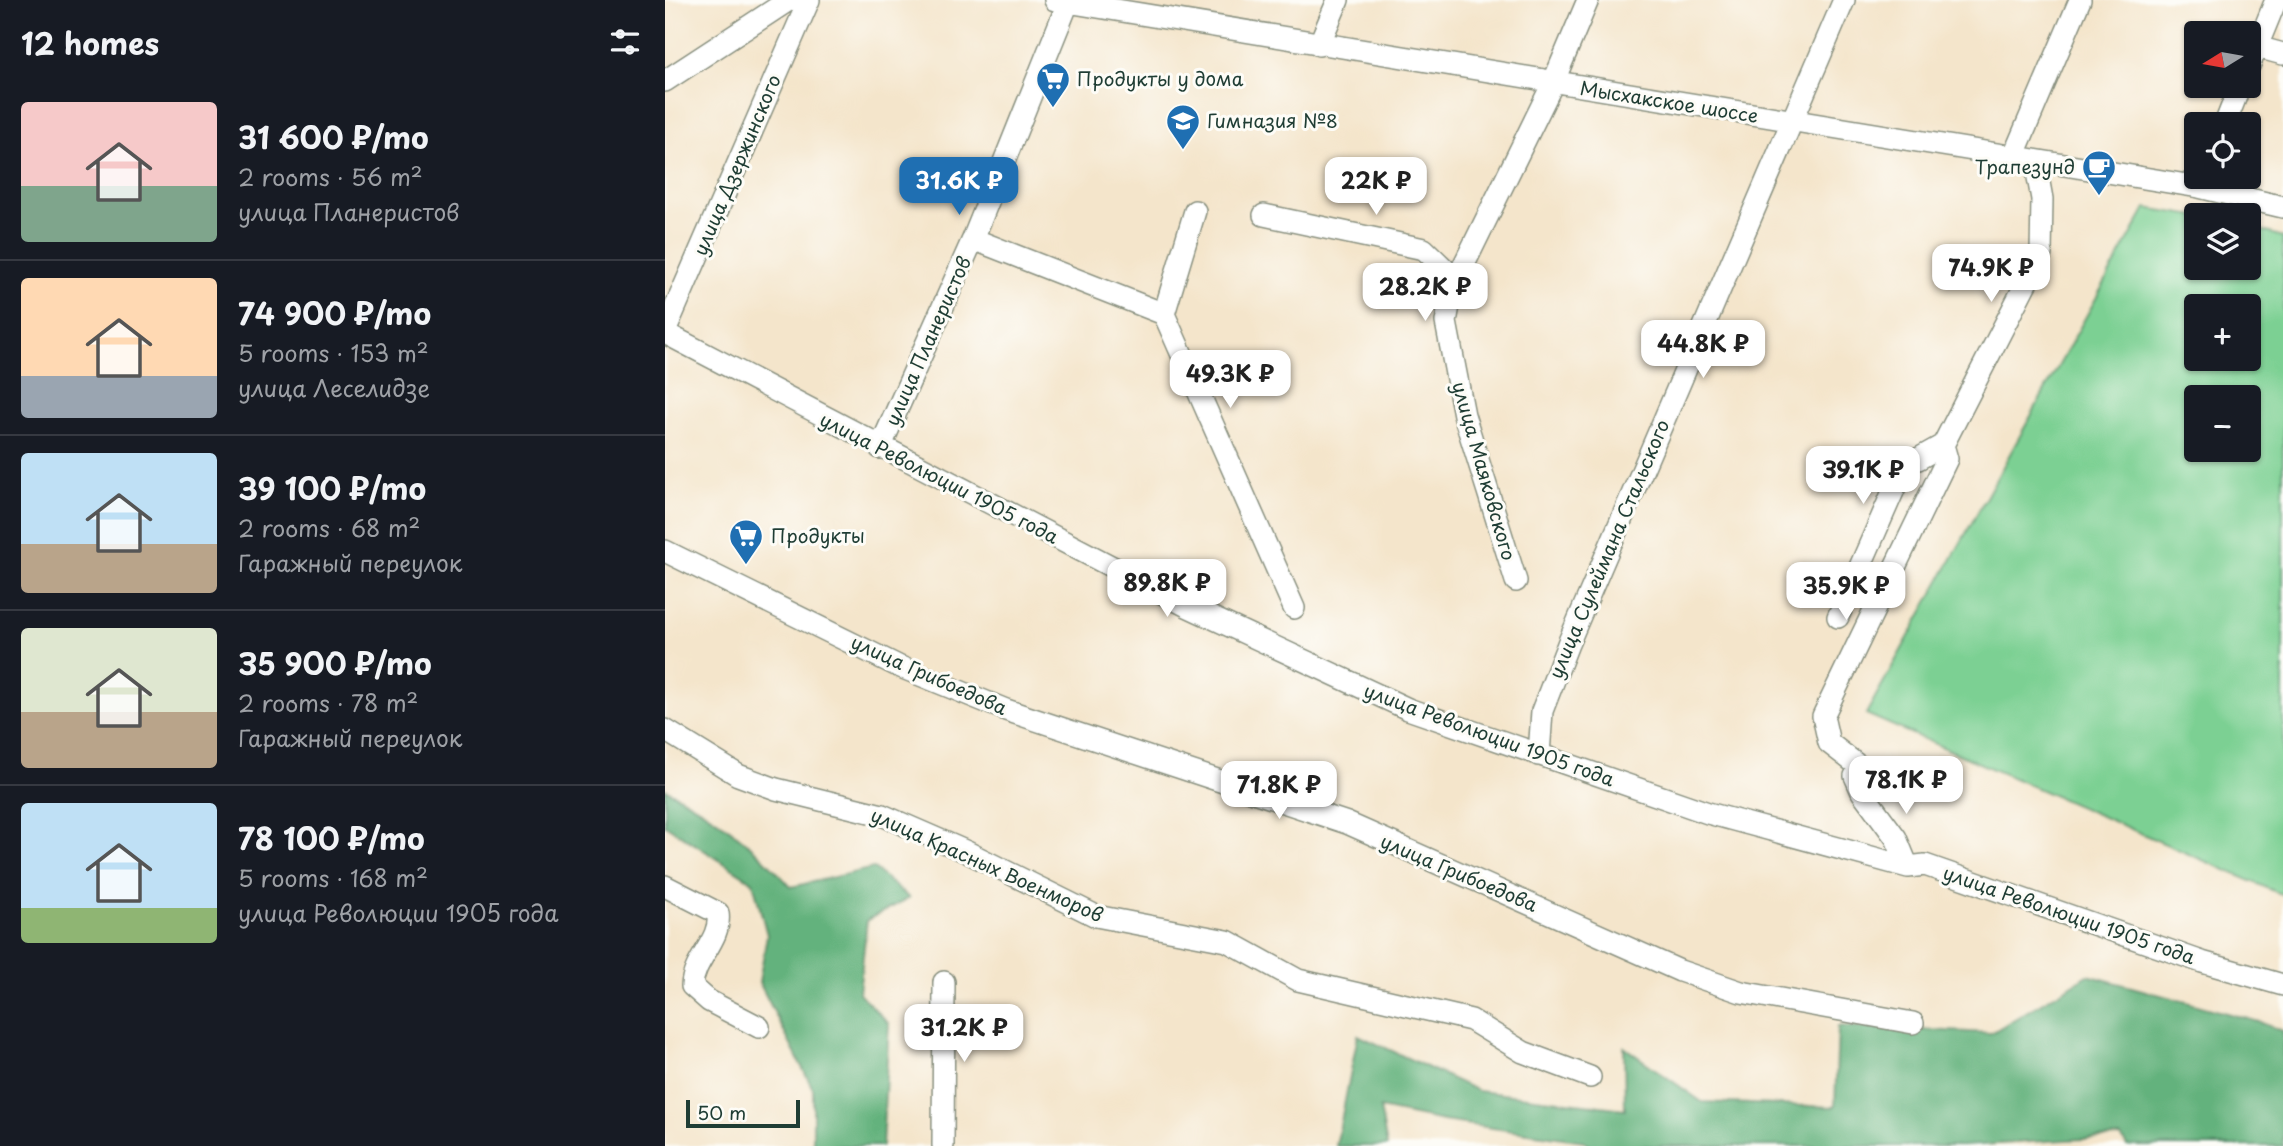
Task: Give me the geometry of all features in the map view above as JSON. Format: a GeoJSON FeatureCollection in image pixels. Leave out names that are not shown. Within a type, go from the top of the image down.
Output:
{"type":"FeatureCollection","features":[{"type":"Feature","properties":{"kind":"street"},"geometry":{"type":"LineString","coordinates":[[665,81],[789,0]]}},
{"type":"Feature","properties":{"kind":"street","name":"улица Дзержинского"},"geometry":{"type":"LineString","coordinates":[[665,332],[809,0]]}},
{"type":"Feature","properties":{"kind":"street"},"geometry":{"type":"LineString","coordinates":[[1319,45],[1338,0]]}},
{"type":"Feature","properties":{"kind":"street","name":"улица Маяковского"},"geometry":{"type":"LineString","coordinates":[[1516,581],[1464,415],[1445,322],[1456,280],[1552,83],[1588,0]]}},
{"type":"Feature","properties":{"kind":"street","name":"улица Сулеймана Стальского"},"geometry":{"type":"LineString","coordinates":[[1539,755],[1542,711],[1568,644],[1844,0]]}},
{"type":"Feature","properties":{"kind":"street"},"geometry":{"type":"LineString","coordinates":[[2013,157],[2080,0]]}},
{"type":"Feature","properties":{"kind":"street"},"geometry":{"type":"LineString","coordinates":[[2261,37],[2276,0]]}},
{"type":"Feature","properties":{"kind":"street","name":"Мысхакское шоссе"},"geometry":{"type":"LineString","coordinates":[[1064,1],[1790,122],[2013,157],[2184,180]]}},
{"type":"Feature","properties":{"kind":"street","name":"улица Планеристов"},"geometry":{"type":"LineString","coordinates":[[880,448],[973,239],[1064,1]]}},
{"type":"Feature","properties":{"kind":"street"},"geometry":{"type":"LineString","coordinates":[[2261,55],[2283,54]]}},
{"type":"Feature","properties":{"kind":"street"},"geometry":{"type":"LineString","coordinates":[[1838,617],[1906,462],[1918,459],[1943,445],[2042,254],[2042,200],[2035,160]]}},
{"type":"Feature","properties":{"kind":"street","name":"Мысхакское шоссе"},"geometry":{"type":"LineString","coordinates":[[2224,189],[2283,207]]}},
{"type":"Feature","properties":{"kind":"street"},"geometry":{"type":"LineString","coordinates":[[1195,211],[1164,314],[1294,608]]}},
{"type":"Feature","properties":{"kind":"street"},"geometry":{"type":"LineString","coordinates":[[1264,215],[1424,249],[1456,280]]}},
{"type":"Feature","properties":{"kind":"street"},"geometry":{"type":"LineString","coordinates":[[973,239],[1164,314]]}},
{"type":"Feature","properties":{"kind":"street","name":"улица Революции 1905 года"},"geometry":{"type":"LineString","coordinates":[[665,332],[880,448],[1305,663],[1409,709],[1708,813],[1908,867],[1925,865],[2203,962],[2283,985]]}},
{"type":"Feature","properties":{"kind":"street"},"geometry":{"type":"LineString","coordinates":[[1908,867],[1896,838],[1862,792],[1855,776],[1860,767],[1829,743],[1823,716],[1948,459],[1943,445]]}},
{"type":"Feature","properties":{"kind":"street","name":"улица Грибоедова"},"geometry":{"type":"LineString","coordinates":[[665,551],[898,666],[1006,710],[1347,823],[1681,971],[1741,992],[1913,1023]]}},
{"type":"Feature","properties":{"kind":"street","name":"улица Красных Военморов"},"geometry":{"type":"LineString","coordinates":[[665,730],[738,775],[776,789],[883,815],[967,852],[1096,916],[1227,941],[1298,980],[1471,1020],[1523,1052],[1590,1077]]}},
{"type":"Feature","properties":{"kind":"street"},"geometry":{"type":"LineString","coordinates":[[665,886],[718,914],[720,925],[692,972],[692,986],[709,1001],[759,1027]]}},
{"type":"Feature","properties":{"kind":"street"},"geometry":{"type":"LineString","coordinates":[[943,1146],[944,982]]}},
{"type":"Feature","properties":{"kind":"green space"},"geometry":{"type":"Polygon","coordinates":[[[2146,208],[2184,214],[2184,280],[2261,280],[2261,230],[2283,237],[2283,895],[1866,714],[2146,208]]]}},
{"type":"Feature","properties":{"kind":"green space"},"geometry":{"type":"Polygon","coordinates":[[[665,789],[733,832],[791,887],[873,868],[909,898],[867,920],[859,993],[889,1024],[882,1146],[813,1146],[813,1089],[759,982],[767,935],[753,882],[665,825],[665,789]]]}},
{"type":"Feature","properties":{"kind":"green space"},"geometry":{"type":"Polygon","coordinates":[[[2088,975],[2283,1031],[2283,1146],[2127,1146],[2121,1137],[1962,1146],[1590,1146],[1584,1141],[1443,1121],[1380,1108],[1387,1146],[1336,1146],[1358,1035],[1478,1091],[1625,1109],[1624,1047],[1702,1102],[1835,1107],[1838,1026],[1991,1033],[2088,975]]]}},
{"type":"Feature","properties":{"kind":"place","name":"Продукты у дома"},"geometry":{"type":"Point","coordinates":[1053,109]}},
{"type":"Feature","properties":{"kind":"place","name":"Гимназия №8"},"geometry":{"type":"Point","coordinates":[1183,151]}},
{"type":"Feature","properties":{"kind":"place","name":"Трапезунд"},"geometry":{"type":"Point","coordinates":[2099,197]}},
{"type":"Feature","properties":{"kind":"place","name":"Продукты"},"geometry":{"type":"Point","coordinates":[746,566]}}]}
